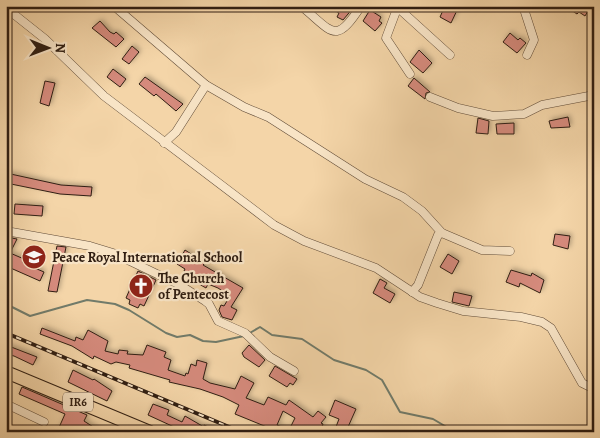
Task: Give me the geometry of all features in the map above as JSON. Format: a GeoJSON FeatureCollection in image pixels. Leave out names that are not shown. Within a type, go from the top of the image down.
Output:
{"type":"FeatureCollection","features":[{"type":"Feature","properties":{"kind":"main road","name":"IR6"},"geometry":{"type":"LineString","coordinates":[[6,372],[150,432]]}},
{"type":"Feature","properties":{"kind":"street"},"geometry":{"type":"LineString","coordinates":[[114,6],[206,84],[244,107],[268,117],[365,179],[403,197],[422,211],[442,233],[482,250],[510,251]]}},
{"type":"Feature","properties":{"kind":"street"},"geometry":{"type":"LineString","coordinates":[[301,6],[332,32],[340,32],[347,28],[361,6]]}},
{"type":"Feature","properties":{"kind":"street"},"geometry":{"type":"LineString","coordinates":[[523,6],[534,40],[527,55]]}},
{"type":"Feature","properties":{"kind":"street"},"geometry":{"type":"LineString","coordinates":[[410,74],[386,38],[397,7],[450,55]]}},
{"type":"Feature","properties":{"kind":"street"},"geometry":{"type":"LineString","coordinates":[[6,8],[45,39],[104,96],[274,225],[304,241],[376,268],[420,297],[463,311],[521,317],[542,322],[551,328],[582,383],[594,389]]}},
{"type":"Feature","properties":{"kind":"street"},"geometry":{"type":"LineString","coordinates":[[164,143],[176,132],[206,84]]}},
{"type":"Feature","properties":{"kind":"street"},"geometry":{"type":"LineString","coordinates":[[430,97],[458,108],[493,116],[524,114],[542,105],[594,95]]}},
{"type":"Feature","properties":{"kind":"street"},"geometry":{"type":"LineString","coordinates":[[6,231],[90,246],[113,253],[180,285],[209,304],[218,321],[248,336],[270,357],[294,371]]}},
{"type":"Feature","properties":{"kind":"street"},"geometry":{"type":"LineString","coordinates":[[412,292],[418,285],[438,235],[442,233]]}},
{"type":"Feature","properties":{"kind":"street"},"geometry":{"type":"LineString","coordinates":[[6,404],[44,422]]}},
{"type":"Feature","properties":{"kind":"building"},"geometry":{"type":"Polygon","coordinates":[[[327,6],[350,6],[353,8],[343,20],[337,17],[339,13],[327,6]]]}},
{"type":"Feature","properties":{"kind":"building"},"geometry":{"type":"Polygon","coordinates":[[[445,6],[459,6],[451,23],[440,17],[445,6]]]}},
{"type":"Feature","properties":{"kind":"building"},"geometry":{"type":"Polygon","coordinates":[[[565,6],[591,6],[585,16],[579,12],[577,14],[565,6]]]}},
{"type":"Feature","properties":{"kind":"building"},"geometry":{"type":"Polygon","coordinates":[[[370,10],[381,17],[379,21],[382,23],[375,31],[363,21],[370,10]]]}},
{"type":"Feature","properties":{"kind":"building"},"geometry":{"type":"Polygon","coordinates":[[[100,21],[110,32],[114,34],[116,32],[124,39],[116,47],[92,28],[100,21]]]}},
{"type":"Feature","properties":{"kind":"building"},"geometry":{"type":"Polygon","coordinates":[[[510,33],[518,40],[520,38],[526,43],[517,53],[503,42],[510,33]]]}},
{"type":"Feature","properties":{"kind":"building"},"geometry":{"type":"Polygon","coordinates":[[[132,46],[139,52],[129,64],[122,59],[132,46]]]}},
{"type":"Feature","properties":{"kind":"building"},"geometry":{"type":"Polygon","coordinates":[[[419,50],[432,63],[423,73],[410,62],[419,50]]]}},
{"type":"Feature","properties":{"kind":"building"},"geometry":{"type":"Polygon","coordinates":[[[113,69],[126,79],[120,87],[107,77],[113,69]]]}},
{"type":"Feature","properties":{"kind":"building"},"geometry":{"type":"Polygon","coordinates":[[[145,77],[183,104],[176,111],[156,94],[154,96],[139,84],[145,77]]]}},
{"type":"Feature","properties":{"kind":"building"},"geometry":{"type":"Polygon","coordinates":[[[414,78],[430,92],[426,93],[425,99],[408,86],[414,78]]]}},
{"type":"Feature","properties":{"kind":"building"},"geometry":{"type":"Polygon","coordinates":[[[45,81],[55,83],[49,106],[40,103],[45,81]]]}},
{"type":"Feature","properties":{"kind":"building"},"geometry":{"type":"Polygon","coordinates":[[[568,117],[570,127],[551,128],[549,121],[568,117]]]}},
{"type":"Feature","properties":{"kind":"building"},"geometry":{"type":"Polygon","coordinates":[[[478,118],[489,121],[488,134],[476,133],[478,118]]]}},
{"type":"Feature","properties":{"kind":"building"},"geometry":{"type":"Polygon","coordinates":[[[514,123],[514,134],[497,134],[496,124],[514,123]]]}},
{"type":"Feature","properties":{"kind":"building"},"geometry":{"type":"Polygon","coordinates":[[[6,173],[61,185],[92,187],[91,196],[60,194],[6,183],[6,173]]]}},
{"type":"Feature","properties":{"kind":"building"},"geometry":{"type":"Polygon","coordinates":[[[15,204],[43,206],[42,216],[14,214],[15,204]]]}},
{"type":"Feature","properties":{"kind":"building"},"geometry":{"type":"Polygon","coordinates":[[[555,234],[570,236],[568,249],[553,245],[555,234]]]}},
{"type":"Feature","properties":{"kind":"building"},"geometry":{"type":"Polygon","coordinates":[[[6,237],[17,239],[10,253],[24,259],[23,263],[44,272],[40,281],[6,266],[6,237]]]}},
{"type":"Feature","properties":{"kind":"building"},"geometry":{"type":"Polygon","coordinates":[[[57,246],[66,247],[57,292],[48,291],[57,246]]]}},
{"type":"Feature","properties":{"kind":"building"},"geometry":{"type":"Polygon","coordinates":[[[185,250],[205,263],[203,265],[243,288],[231,307],[237,310],[232,320],[222,317],[219,310],[221,305],[224,306],[230,296],[208,284],[206,288],[199,284],[200,282],[177,264],[185,250]]]}},
{"type":"Feature","properties":{"kind":"building"},"geometry":{"type":"Polygon","coordinates":[[[448,254],[459,261],[452,274],[440,267],[448,254]]]}},
{"type":"Feature","properties":{"kind":"building"},"geometry":{"type":"Polygon","coordinates":[[[511,270],[531,276],[532,273],[544,280],[540,293],[520,283],[519,287],[506,282],[511,270]]]}},
{"type":"Feature","properties":{"kind":"building"},"geometry":{"type":"Polygon","coordinates":[[[138,271],[156,280],[144,306],[140,304],[138,308],[129,304],[130,300],[126,298],[138,271]]]}},
{"type":"Feature","properties":{"kind":"building"},"geometry":{"type":"Polygon","coordinates":[[[380,279],[387,283],[384,288],[395,294],[390,303],[373,293],[380,279]]]}},
{"type":"Feature","properties":{"kind":"building"},"geometry":{"type":"Polygon","coordinates":[[[454,292],[472,296],[469,306],[452,302],[454,292]]]}},
{"type":"Feature","properties":{"kind":"building"},"geometry":{"type":"Polygon","coordinates":[[[42,328],[75,341],[76,337],[83,340],[88,330],[108,341],[105,351],[118,354],[119,350],[128,351],[127,354],[143,355],[147,345],[166,352],[164,357],[171,360],[168,370],[185,376],[186,373],[188,374],[191,364],[196,366],[197,360],[207,363],[203,379],[210,383],[235,389],[241,376],[254,383],[246,398],[264,405],[268,397],[286,405],[289,400],[313,417],[318,411],[326,417],[321,423],[323,424],[320,432],[279,432],[235,414],[239,405],[223,397],[200,389],[169,382],[170,380],[129,368],[130,365],[116,362],[111,364],[94,356],[93,359],[72,346],[40,334],[42,328]],[[283,411],[277,425],[289,430],[295,418],[283,411]]]}},
{"type":"Feature","properties":{"kind":"building"},"geometry":{"type":"Polygon","coordinates":[[[6,345],[37,357],[33,365],[6,354],[6,345]]]}},
{"type":"Feature","properties":{"kind":"building"},"geometry":{"type":"Polygon","coordinates":[[[249,345],[265,360],[259,367],[244,357],[242,353],[249,345]]]}},
{"type":"Feature","properties":{"kind":"building"},"geometry":{"type":"Polygon","coordinates":[[[275,366],[297,379],[293,385],[290,383],[287,387],[269,376],[275,366]]]}},
{"type":"Feature","properties":{"kind":"building"},"geometry":{"type":"Polygon","coordinates":[[[73,370],[94,379],[112,391],[107,401],[68,382],[73,370]]]}},
{"type":"Feature","properties":{"kind":"building"},"geometry":{"type":"Polygon","coordinates":[[[22,387],[87,415],[84,421],[101,432],[57,432],[65,414],[19,394],[22,387]]]}},
{"type":"Feature","properties":{"kind":"building"},"geometry":{"type":"Polygon","coordinates":[[[335,400],[356,409],[348,427],[360,432],[334,432],[339,419],[329,415],[335,400]]]}},
{"type":"Feature","properties":{"kind":"building"},"geometry":{"type":"Polygon","coordinates":[[[153,404],[169,410],[167,415],[182,422],[185,416],[204,427],[204,425],[219,432],[185,432],[148,415],[153,404]]]}},
{"type":"Feature","properties":{"kind":"waterway"},"geometry":{"type":"LineString","coordinates":[[6,304],[30,316],[87,300],[115,304],[129,310],[166,333],[177,337],[190,335],[203,341],[216,342],[244,336]]}},
{"type":"Feature","properties":{"kind":"waterway"},"geometry":{"type":"LineString","coordinates":[[248,334],[260,327],[272,335],[302,339],[334,360],[366,370],[382,380],[400,412],[433,419],[455,432]]}},
{"type":"Feature","properties":{"kind":"waterway"},"geometry":{"type":"LineString","coordinates":[[574,432],[594,424]]}},
{"type":"Feature","properties":{"kind":"railway"},"geometry":{"type":"LineString","coordinates":[[6,333],[241,432]]}},
{"type":"Feature","properties":{"kind":"place","name":"Peace Royal International School"},"geometry":{"type":"Point","coordinates":[34,257]}},
{"type":"Feature","properties":{"kind":"place","name":"The Church of Pentecost"},"geometry":{"type":"Point","coordinates":[141,286]}}]}
